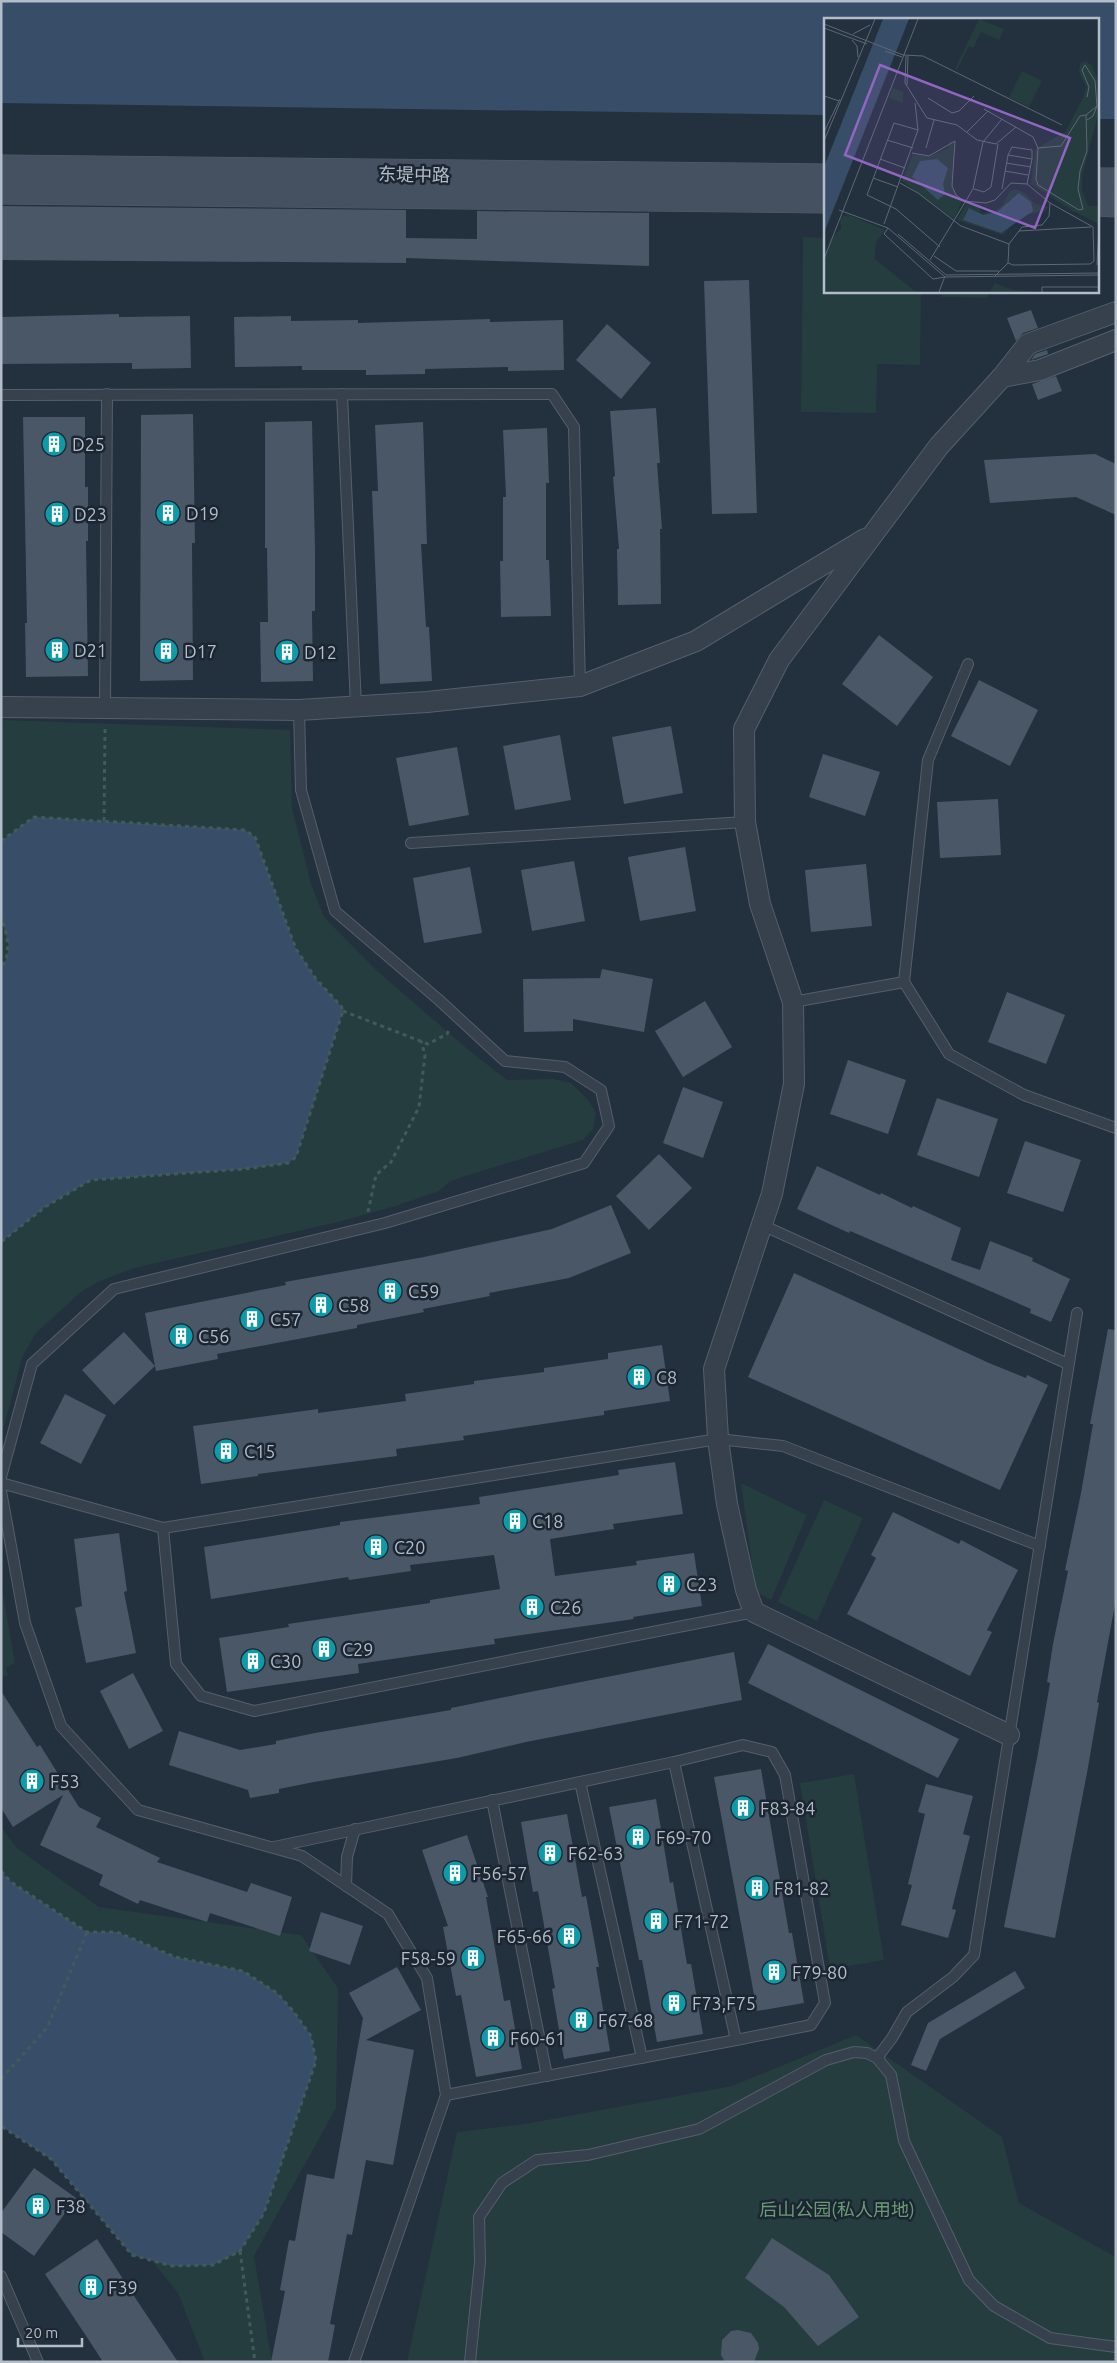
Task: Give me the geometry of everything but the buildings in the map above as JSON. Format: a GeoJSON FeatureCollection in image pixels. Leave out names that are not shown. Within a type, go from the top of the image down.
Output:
{"type":"FeatureCollection","features":[{"type":"Feature","properties":{"kind":"main road","name":"东堤中路"},"geometry":{"type":"LineString","coordinates":[[1,169],[824,178]]}},
{"type":"Feature","properties":{"kind":"main road"},"geometry":{"type":"LineString","coordinates":[[1100,182],[1116,182]]}},
{"type":"Feature","properties":{"kind":"main road","name":"东堤中路"},"geometry":{"type":"LineString","coordinates":[[1,190],[824,199]]}},
{"type":"Feature","properties":{"kind":"main road"},"geometry":{"type":"LineString","coordinates":[[1100,202],[1116,202]]}},
{"type":"Feature","properties":{"kind":"street"},"geometry":{"type":"LineString","coordinates":[[1009,1735],[754,1612],[746,1590],[727,1504],[718,1439],[714,1369],[772,1194],[794,1084],[793,1002],[760,904],[745,822],[744,728],[779,660],[939,446],[1002,377],[1028,344],[1116,312]]}},
{"type":"Feature","properties":{"kind":"street"},"geometry":{"type":"LineString","coordinates":[[1002,377],[1040,370],[1116,340]]}},
{"type":"Feature","properties":{"kind":"street"},"geometry":{"type":"LineString","coordinates":[[1,707],[299,710],[428,702],[580,686],[696,641],[873,534]]}},
{"type":"Feature","properties":{"kind":"lane"},"geometry":{"type":"LineString","coordinates":[[105,708],[107,394]]}},
{"type":"Feature","properties":{"kind":"lane"},"geometry":{"type":"LineString","coordinates":[[342,394],[356,706]]}},
{"type":"Feature","properties":{"kind":"lane"},"geometry":{"type":"LineString","coordinates":[[1,395],[552,394],[574,427],[580,686]]}},
{"type":"Feature","properties":{"kind":"lane"},"geometry":{"type":"LineString","coordinates":[[968,664],[928,760],[904,982],[949,1054],[1024,1095],[1116,1128]]}},
{"type":"Feature","properties":{"kind":"lane"},"geometry":{"type":"LineString","coordinates":[[1,1478],[32,1364],[114,1289],[370,1226],[584,1163],[609,1126],[601,1090],[565,1067],[505,1061],[335,911],[301,790],[299,710]]}},
{"type":"Feature","properties":{"kind":"lane"},"geometry":{"type":"LineString","coordinates":[[411,843],[745,822]]}},
{"type":"Feature","properties":{"kind":"lane"},"geometry":{"type":"LineString","coordinates":[[793,1002],[904,982]]}},
{"type":"Feature","properties":{"kind":"lane"},"geometry":{"type":"LineString","coordinates":[[762,1225],[1068,1364]]}},
{"type":"Feature","properties":{"kind":"lane"},"geometry":{"type":"LineString","coordinates":[[878,2058],[907,2012],[953,1977],[974,1955],[1077,1313]]}},
{"type":"Feature","properties":{"kind":"lane"},"geometry":{"type":"LineString","coordinates":[[1,1483],[163,1528],[718,1439],[783,1446],[1040,1546]]}},
{"type":"Feature","properties":{"kind":"lane"},"geometry":{"type":"LineString","coordinates":[[1,1491],[25,1623],[61,1726],[138,1810],[302,1856],[388,1914],[427,1978],[446,2095],[354,2362]]}},
{"type":"Feature","properties":{"kind":"lane"},"geometry":{"type":"LineString","coordinates":[[163,1528],[176,1664],[201,1696],[254,1711],[754,1612]]}},
{"type":"Feature","properties":{"kind":"lane"},"geometry":{"type":"LineString","coordinates":[[271,1847],[674,1762],[743,1744],[772,1752],[785,1775],[825,2003],[811,2025],[446,2095]]}},
{"type":"Feature","properties":{"kind":"lane"},"geometry":{"type":"LineString","coordinates":[[674,1762],[736,2040]]}},
{"type":"Feature","properties":{"kind":"lane"},"geometry":{"type":"LineString","coordinates":[[580,1782],[642,2058]]}},
{"type":"Feature","properties":{"kind":"lane"},"geometry":{"type":"LineString","coordinates":[[492,1800],[546,2076]]}},
{"type":"Feature","properties":{"kind":"lane"},"geometry":{"type":"LineString","coordinates":[[346,1886],[347,1857],[355,1829]]}},
{"type":"Feature","properties":{"kind":"lane"},"geometry":{"type":"LineString","coordinates":[[470,2362],[480,2262],[480,2217],[502,2183],[537,2160],[588,2155],[699,2129],[826,2060],[854,2052],[867,2053],[878,2058],[891,2075],[904,2141],[969,2280],[994,2306],[1050,2338],[1116,2347]]}},
{"type":"Feature","properties":{"kind":"lane"},"geometry":{"type":"LineString","coordinates":[[1,2276],[38,2362]]}},
{"type":"Feature","properties":{"kind":"path"},"geometry":{"type":"LineString","coordinates":[[104,821],[105,708]]}},
{"type":"Feature","properties":{"kind":"path"},"geometry":{"type":"LineString","coordinates":[[1,841],[34,817],[245,830],[255,837],[296,949],[316,979],[341,1006],[343,1011],[296,1157],[288,1163],[244,1170],[91,1180],[45,1207],[1,1242]]}},
{"type":"Feature","properties":{"kind":"path"},"geometry":{"type":"LineString","coordinates":[[1,915],[9,947],[5,963],[1,968]]}},
{"type":"Feature","properties":{"kind":"path"},"geometry":{"type":"LineString","coordinates":[[343,1011],[428,1044],[447,1034],[454,1014]]}},
{"type":"Feature","properties":{"kind":"path"},"geometry":{"type":"LineString","coordinates":[[370,1226],[367,1210],[376,1175],[391,1162],[419,1107],[425,1055],[421,1041]]}},
{"type":"Feature","properties":{"kind":"path"},"geometry":{"type":"LineString","coordinates":[[1,1871],[11,1882],[87,1932],[117,1932],[175,1957],[243,1971],[277,1994],[294,2012],[311,2036],[316,2061],[264,2213],[240,2251],[213,2265],[172,2266],[132,2255],[51,2159],[1,2126]]}},
{"type":"Feature","properties":{"kind":"path"},"geometry":{"type":"LineString","coordinates":[[1,2079],[47,2028],[87,1932]]}},
{"type":"Feature","properties":{"kind":"path"},"geometry":{"type":"LineString","coordinates":[[240,2251],[255,2362]]}},
{"type":"Feature","properties":{"kind":"green space"},"geometry":{"type":"Polygon","coordinates":[[[803,237],[824,238],[824,292],[921,292],[920,365],[877,364],[876,413],[801,412],[803,237]]]}},
{"type":"Feature","properties":{"kind":"green space"},"geometry":{"type":"Polygon","coordinates":[[[942,292],[989,292],[988,298],[942,297],[942,292]]]}},
{"type":"Feature","properties":{"kind":"green space"},"geometry":{"type":"Polygon","coordinates":[[[1,720],[290,730],[292,808],[311,884],[324,917],[376,970],[471,1052],[507,1080],[553,1079],[571,1083],[588,1100],[596,1113],[593,1129],[583,1140],[459,1178],[449,1182],[439,1191],[396,1206],[334,1223],[134,1268],[100,1281],[82,1291],[36,1333],[23,1355],[1,1438],[1,720]]]}},
{"type":"Feature","properties":{"kind":"green space"},"geometry":{"type":"Polygon","coordinates":[[[741,1483],[807,1515],[771,1600],[756,1592],[741,1483]]]}},
{"type":"Feature","properties":{"kind":"green space"},"geometry":{"type":"Polygon","coordinates":[[[824,1500],[863,1518],[817,1621],[778,1602],[824,1500]]]}},
{"type":"Feature","properties":{"kind":"green space"},"geometry":{"type":"Polygon","coordinates":[[[1,1583],[15,1663],[6,1668],[8,1675],[1,1678],[1,1583]]]}},
{"type":"Feature","properties":{"kind":"green space"},"geometry":{"type":"Polygon","coordinates":[[[854,1774],[884,1960],[830,1969],[800,1783],[854,1774]]]}},
{"type":"Feature","properties":{"kind":"green space"},"geometry":{"type":"Polygon","coordinates":[[[1,1827],[17,1848],[99,1907],[301,1935],[338,1988],[336,2108],[254,2256],[272,2362],[205,2362],[178,2293],[64,2152],[1,2126],[1,1827]]]}},
{"type":"Feature","properties":{"kind":"green space","name":"后山公园(私人用地)"},"geometry":{"type":"Polygon","coordinates":[[[856,2035],[1002,2137],[1019,2203],[1116,2257],[1116,2362],[407,2362],[457,2132],[525,2124],[732,2086],[856,2035]]]}},
{"type":"Feature","properties":{"kind":"water"},"geometry":{"type":"Polygon","coordinates":[[[1,1],[1116,1],[1116,119],[1100,119],[1100,18],[824,18],[824,115],[1,103],[1,1]]]}},
{"type":"Feature","properties":{"kind":"water"},"geometry":{"type":"Polygon","coordinates":[[[34,817],[245,830],[255,837],[296,949],[316,979],[341,1006],[343,1011],[296,1157],[288,1163],[244,1169],[91,1180],[45,1207],[1,1242],[1,968],[5,963],[9,947],[1,915],[1,841],[34,817]]]}},
{"type":"Feature","properties":{"kind":"water"},"geometry":{"type":"Polygon","coordinates":[[[1,1871],[11,1882],[87,1932],[117,1932],[175,1957],[243,1971],[277,1993],[294,2012],[311,2036],[316,2061],[264,2213],[240,2251],[213,2265],[172,2266],[132,2255],[51,2159],[1,2126],[1,1871]]]}},
{"type":"Feature","properties":{"kind":"place","name":"D25"},"geometry":{"type":"Point","coordinates":[54,444]}},
{"type":"Feature","properties":{"kind":"place","name":"D19"},"geometry":{"type":"Point","coordinates":[168,513]}},
{"type":"Feature","properties":{"kind":"place","name":"D23"},"geometry":{"type":"Point","coordinates":[57,514]}},
{"type":"Feature","properties":{"kind":"place","name":"D21"},"geometry":{"type":"Point","coordinates":[57,650]}},
{"type":"Feature","properties":{"kind":"place","name":"D17"},"geometry":{"type":"Point","coordinates":[166,651]}},
{"type":"Feature","properties":{"kind":"place","name":"D12"},"geometry":{"type":"Point","coordinates":[287,652]}},
{"type":"Feature","properties":{"kind":"place","name":"C59"},"geometry":{"type":"Point","coordinates":[390,1291]}},
{"type":"Feature","properties":{"kind":"place","name":"C58"},"geometry":{"type":"Point","coordinates":[321,1305]}},
{"type":"Feature","properties":{"kind":"place","name":"C57"},"geometry":{"type":"Point","coordinates":[252,1319]}},
{"type":"Feature","properties":{"kind":"place","name":"C56"},"geometry":{"type":"Point","coordinates":[181,1336]}},
{"type":"Feature","properties":{"kind":"place","name":"C8"},"geometry":{"type":"Point","coordinates":[639,1377]}},
{"type":"Feature","properties":{"kind":"place","name":"C15"},"geometry":{"type":"Point","coordinates":[226,1451]}},
{"type":"Feature","properties":{"kind":"place","name":"C18"},"geometry":{"type":"Point","coordinates":[515,1521]}},
{"type":"Feature","properties":{"kind":"place","name":"C20"},"geometry":{"type":"Point","coordinates":[376,1547]}},
{"type":"Feature","properties":{"kind":"place","name":"C23"},"geometry":{"type":"Point","coordinates":[669,1584]}},
{"type":"Feature","properties":{"kind":"place","name":"C26"},"geometry":{"type":"Point","coordinates":[532,1607]}},
{"type":"Feature","properties":{"kind":"place","name":"C29"},"geometry":{"type":"Point","coordinates":[324,1649]}},
{"type":"Feature","properties":{"kind":"place","name":"C30"},"geometry":{"type":"Point","coordinates":[253,1661]}},
{"type":"Feature","properties":{"kind":"place","name":"F53"},"geometry":{"type":"Point","coordinates":[32,1781]}},
{"type":"Feature","properties":{"kind":"place","name":"F83-84"},"geometry":{"type":"Point","coordinates":[743,1808]}},
{"type":"Feature","properties":{"kind":"place","name":"F69-70"},"geometry":{"type":"Point","coordinates":[638,1837]}},
{"type":"Feature","properties":{"kind":"place","name":"F62-63"},"geometry":{"type":"Point","coordinates":[550,1853]}},
{"type":"Feature","properties":{"kind":"place","name":"F56-57"},"geometry":{"type":"Point","coordinates":[455,1873]}},
{"type":"Feature","properties":{"kind":"place","name":"F81-82"},"geometry":{"type":"Point","coordinates":[757,1888]}},
{"type":"Feature","properties":{"kind":"place","name":"F71-72"},"geometry":{"type":"Point","coordinates":[656,1921]}},
{"type":"Feature","properties":{"kind":"place","name":"F65-66"},"geometry":{"type":"Point","coordinates":[569,1936]}},
{"type":"Feature","properties":{"kind":"place","name":"F58-59"},"geometry":{"type":"Point","coordinates":[473,1958]}},
{"type":"Feature","properties":{"kind":"place","name":"F79-80"},"geometry":{"type":"Point","coordinates":[774,1972]}},
{"type":"Feature","properties":{"kind":"place","name":"F73,F75"},"geometry":{"type":"Point","coordinates":[674,2003]}},
{"type":"Feature","properties":{"kind":"place","name":"F67-68"},"geometry":{"type":"Point","coordinates":[581,2020]}},
{"type":"Feature","properties":{"kind":"place","name":"F60-61"},"geometry":{"type":"Point","coordinates":[493,2038]}},
{"type":"Feature","properties":{"kind":"place","name":"F38"},"geometry":{"type":"Point","coordinates":[38,2206]}},
{"type":"Feature","properties":{"kind":"place","name":"F39"},"geometry":{"type":"Point","coordinates":[91,2287]}}]}
